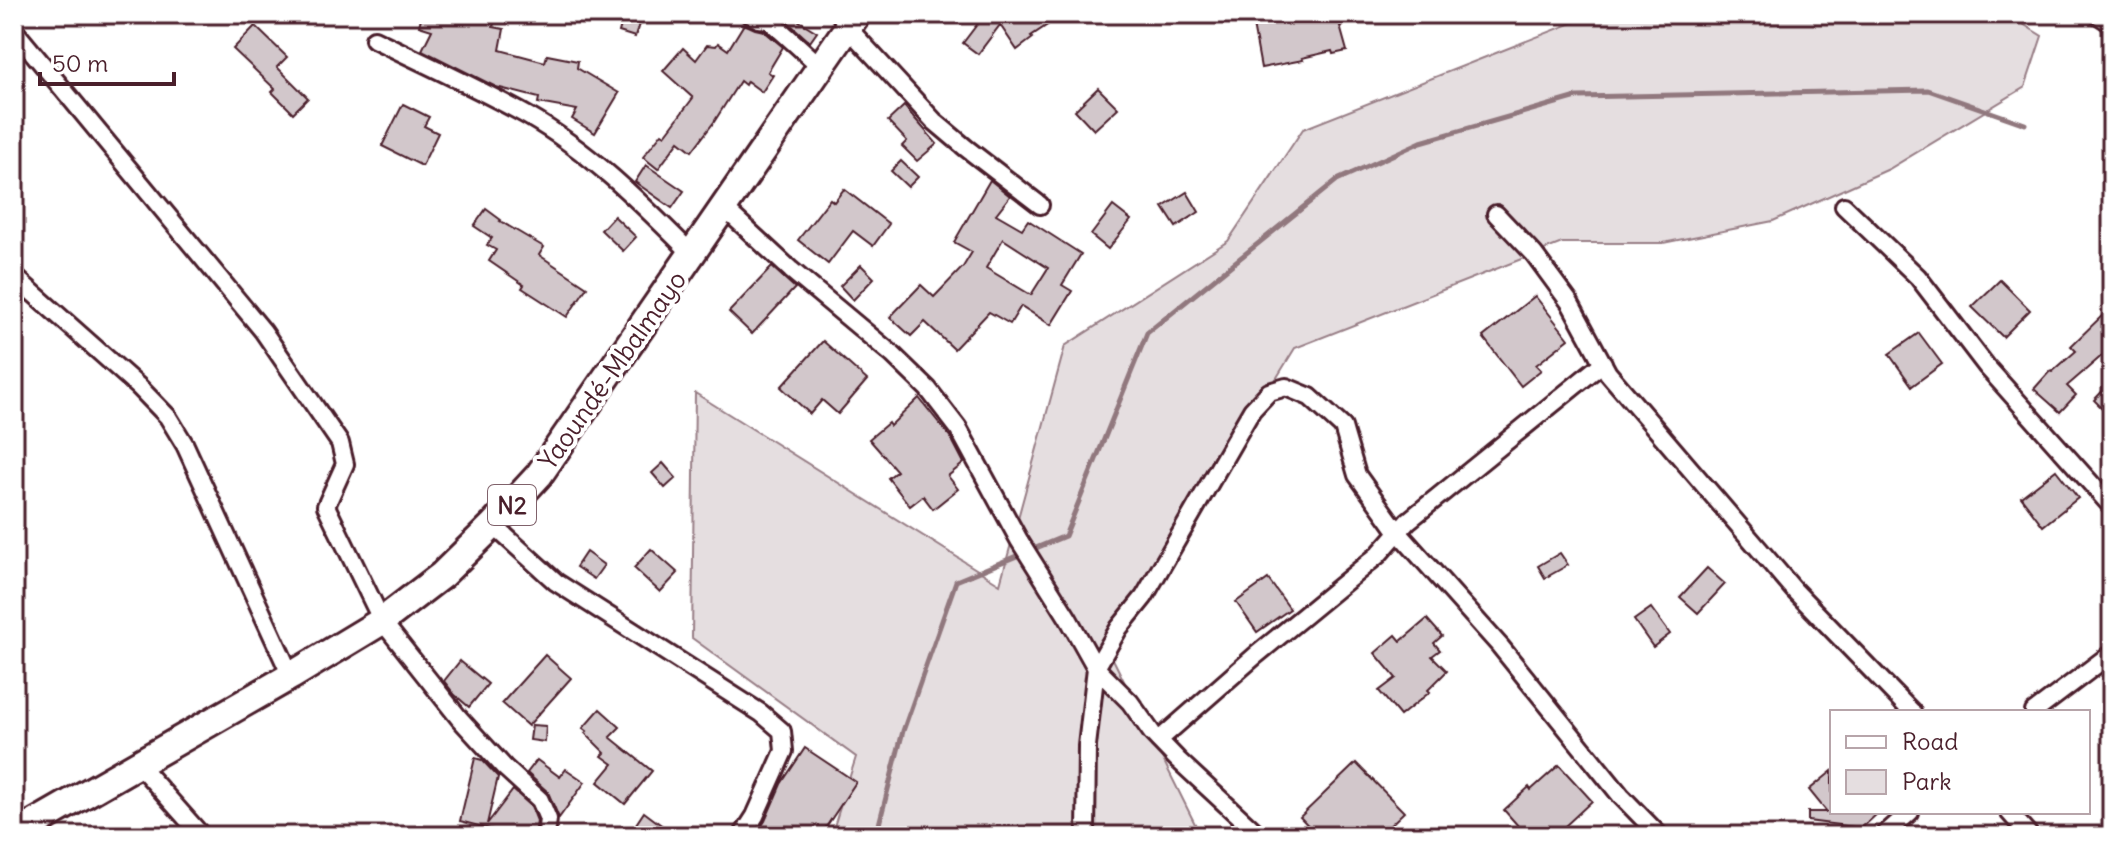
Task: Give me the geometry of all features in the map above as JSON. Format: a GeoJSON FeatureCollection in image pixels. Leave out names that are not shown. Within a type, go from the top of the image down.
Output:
{"type":"FeatureCollection","features":[{"type":"Feature","properties":{"kind":"highway","name":"Yaoundé-Mbalmayo"},"geometry":{"type":"LineString","coordinates":[[14,835],[382,621],[442,575],[539,475],[820,66],[848,19]]}},
{"type":"Feature","properties":{"kind":"street"},"geometry":{"type":"LineString","coordinates":[[749,14],[769,20],[820,66]]}},
{"type":"Feature","properties":{"kind":"street"},"geometry":{"type":"LineString","coordinates":[[2097,14],[2112,24]]}},
{"type":"Feature","properties":{"kind":"street"},"geometry":{"type":"LineString","coordinates":[[848,19],[934,121],[1040,205]]}},
{"type":"Feature","properties":{"kind":"street"},"geometry":{"type":"LineString","coordinates":[[14,30],[263,331],[340,443],[345,464],[326,506],[382,621],[459,718],[504,767],[540,800],[548,819],[546,836]]}},
{"type":"Feature","properties":{"kind":"street"},"geometry":{"type":"LineString","coordinates":[[374,39],[530,117],[626,189],[692,254]]}},
{"type":"Feature","properties":{"kind":"street"},"geometry":{"type":"LineString","coordinates":[[1844,206],[1918,277],[1987,367],[2112,507]]}},
{"type":"Feature","properties":{"kind":"street"},"geometry":{"type":"LineString","coordinates":[[723,207],[928,389],[958,428],[1019,540],[1096,668],[1130,702],[1159,740],[1260,836]]}},
{"type":"Feature","properties":{"kind":"street"},"geometry":{"type":"LineString","coordinates":[[1496,214],[1534,254],[1570,303],[1608,373],[1794,590],[1910,710]]}},
{"type":"Feature","properties":{"kind":"street"},"geometry":{"type":"LineString","coordinates":[[14,276],[139,387],[168,417],[185,445],[291,676]]}},
{"type":"Feature","properties":{"kind":"street"},"geometry":{"type":"LineString","coordinates":[[1159,740],[1378,555],[1408,521],[1603,363]]}},
{"type":"Feature","properties":{"kind":"street"},"geometry":{"type":"LineString","coordinates":[[1086,836],[1087,746],[1096,668],[1119,628],[1144,597],[1252,410],[1269,392],[1286,387],[1310,397],[1343,427],[1357,475],[1398,532],[1500,646],[1621,796],[1660,836]]}},
{"type":"Feature","properties":{"kind":"street"},"geometry":{"type":"LineString","coordinates":[[493,525],[556,582],[761,713],[782,731],[784,751],[755,816],[742,836]]}},
{"type":"Feature","properties":{"kind":"street"},"geometry":{"type":"LineString","coordinates":[[2037,710],[2112,653]]}},
{"type":"Feature","properties":{"kind":"street"},"geometry":{"type":"LineString","coordinates":[[138,764],[202,836]]}},
{"type":"Feature","properties":{"kind":"street"},"geometry":{"type":"LineString","coordinates":[[1883,836],[1908,814]]}},
{"type":"Feature","properties":{"kind":"street"},"geometry":{"type":"LineString","coordinates":[[2011,814],[2030,836]]}},
{"type":"Feature","properties":{"kind":"green space"},"geometry":{"type":"Polygon","coordinates":[[[1595,14],[2007,14],[2042,36],[2025,87],[1889,169],[1773,221],[1663,243],[1562,243],[1295,348],[1109,651],[1201,836],[831,836],[856,757],[692,638],[695,393],[1000,584],[1065,346],[1228,241],[1303,129],[1595,14]]]}},
{"type":"Feature","properties":{"kind":"building"},"geometry":{"type":"Polygon","coordinates":[[[422,14],[497,14],[493,27],[504,29],[500,50],[545,62],[547,55],[578,61],[577,68],[619,93],[595,133],[572,119],[577,110],[538,103],[539,98],[496,87],[422,50],[432,30],[419,26],[422,14]]]}},
{"type":"Feature","properties":{"kind":"building"},"geometry":{"type":"Polygon","coordinates":[[[624,14],[642,14],[635,37],[619,32],[624,14]]]}},
{"type":"Feature","properties":{"kind":"building"},"geometry":{"type":"Polygon","coordinates":[[[779,14],[788,14],[817,32],[810,42],[779,14]]]}},
{"type":"Feature","properties":{"kind":"building"},"geometry":{"type":"Polygon","coordinates":[[[985,14],[1064,14],[1031,36],[1033,38],[1017,50],[1000,25],[978,54],[963,43],[985,14]]]}},
{"type":"Feature","properties":{"kind":"building"},"geometry":{"type":"Polygon","coordinates":[[[1251,14],[1367,14],[1368,19],[1340,26],[1347,51],[1333,54],[1332,51],[1261,68],[1251,14]]]}},
{"type":"Feature","properties":{"kind":"building"},"geometry":{"type":"Polygon","coordinates":[[[744,24],[764,31],[783,47],[768,72],[773,75],[762,92],[747,81],[745,85],[740,81],[692,151],[679,141],[658,169],[643,157],[662,133],[665,135],[693,98],[663,71],[683,48],[696,60],[707,45],[716,46],[718,43],[728,50],[744,24]]]}},
{"type":"Feature","properties":{"kind":"building"},"geometry":{"type":"Polygon","coordinates":[[[255,26],[287,57],[277,67],[308,98],[293,113],[272,92],[275,89],[233,49],[255,26]]]}},
{"type":"Feature","properties":{"kind":"building"},"geometry":{"type":"Polygon","coordinates":[[[1098,88],[1118,108],[1094,130],[1075,110],[1098,88]]]}},
{"type":"Feature","properties":{"kind":"building"},"geometry":{"type":"Polygon","coordinates":[[[403,104],[429,117],[424,126],[438,133],[422,166],[382,146],[403,104]]]}},
{"type":"Feature","properties":{"kind":"building"},"geometry":{"type":"Polygon","coordinates":[[[904,106],[937,144],[917,161],[902,146],[907,141],[888,121],[904,106]]]}},
{"type":"Feature","properties":{"kind":"building"},"geometry":{"type":"Polygon","coordinates":[[[901,161],[918,177],[908,187],[891,171],[901,161]]]}},
{"type":"Feature","properties":{"kind":"building"},"geometry":{"type":"Polygon","coordinates":[[[646,165],[684,191],[672,208],[635,182],[646,165]]]}},
{"type":"Feature","properties":{"kind":"building"},"geometry":{"type":"Polygon","coordinates":[[[990,180],[1010,196],[996,214],[1022,229],[1028,220],[1081,254],[1062,285],[1072,291],[1051,325],[1021,306],[1010,324],[989,312],[954,349],[925,322],[911,336],[890,317],[921,285],[934,297],[963,267],[972,252],[954,242],[990,180]],[[1003,239],[986,268],[1031,295],[1048,268],[1003,239]]]}},
{"type":"Feature","properties":{"kind":"building"},"geometry":{"type":"Polygon","coordinates":[[[844,189],[889,224],[873,246],[853,231],[828,264],[798,240],[830,199],[834,202],[844,189]]]}},
{"type":"Feature","properties":{"kind":"building"},"geometry":{"type":"Polygon","coordinates":[[[1187,192],[1199,212],[1176,227],[1163,207],[1187,192]]]}},
{"type":"Feature","properties":{"kind":"building"},"geometry":{"type":"Polygon","coordinates":[[[1113,206],[1131,220],[1108,249],[1091,235],[1113,206]]]}},
{"type":"Feature","properties":{"kind":"building"},"geometry":{"type":"Polygon","coordinates":[[[486,209],[544,247],[539,255],[587,287],[567,317],[522,288],[524,285],[489,261],[496,250],[487,245],[492,238],[474,226],[486,209]]]}},
{"type":"Feature","properties":{"kind":"building"},"geometry":{"type":"Polygon","coordinates":[[[614,216],[636,237],[623,251],[601,230],[614,216]]]}},
{"type":"Feature","properties":{"kind":"building"},"geometry":{"type":"Polygon","coordinates":[[[861,265],[874,278],[853,300],[840,286],[861,265]]]}},
{"type":"Feature","properties":{"kind":"building"},"geometry":{"type":"Polygon","coordinates":[[[772,267],[795,288],[752,334],[729,312],[772,267]]]}},
{"type":"Feature","properties":{"kind":"building"},"geometry":{"type":"Polygon","coordinates":[[[2000,280],[2030,310],[2003,337],[1972,307],[2000,280]]]}},
{"type":"Feature","properties":{"kind":"building"},"geometry":{"type":"Polygon","coordinates":[[[1535,296],[1569,339],[1536,365],[1541,370],[1521,386],[1483,337],[1535,296]]]}},
{"type":"Feature","properties":{"kind":"building"},"geometry":{"type":"Polygon","coordinates":[[[2112,306],[2112,347],[2067,386],[2076,395],[2060,412],[2034,389],[2050,371],[2076,351],[2071,346],[2112,306]]]}},
{"type":"Feature","properties":{"kind":"building"},"geometry":{"type":"Polygon","coordinates":[[[1919,333],[1942,364],[1912,386],[1889,354],[1919,333]]]}},
{"type":"Feature","properties":{"kind":"building"},"geometry":{"type":"Polygon","coordinates":[[[823,341],[867,380],[838,414],[822,400],[810,414],[781,387],[823,341]]]}},
{"type":"Feature","properties":{"kind":"building"},"geometry":{"type":"Polygon","coordinates":[[[2112,381],[2112,418],[2094,400],[2112,381]]]}},
{"type":"Feature","properties":{"kind":"building"},"geometry":{"type":"Polygon","coordinates":[[[919,398],[951,438],[964,463],[948,476],[958,489],[933,509],[923,496],[910,506],[888,478],[897,471],[869,439],[888,423],[890,426],[919,398]]]}},
{"type":"Feature","properties":{"kind":"building"},"geometry":{"type":"Polygon","coordinates":[[[663,463],[676,478],[665,488],[652,473],[663,463]]]}},
{"type":"Feature","properties":{"kind":"building"},"geometry":{"type":"Polygon","coordinates":[[[2056,470],[2078,498],[2043,526],[2021,497],[2056,470]]]}},
{"type":"Feature","properties":{"kind":"building"},"geometry":{"type":"Polygon","coordinates":[[[651,549],[678,573],[660,592],[634,568],[651,549]]]}},
{"type":"Feature","properties":{"kind":"building"},"geometry":{"type":"Polygon","coordinates":[[[586,552],[604,565],[594,579],[576,567],[586,552]]]}},
{"type":"Feature","properties":{"kind":"building"},"geometry":{"type":"Polygon","coordinates":[[[1560,553],[1568,565],[1545,578],[1538,566],[1560,553]]]}},
{"type":"Feature","properties":{"kind":"building"},"geometry":{"type":"Polygon","coordinates":[[[1707,568],[1725,584],[1698,613],[1680,597],[1707,568]]]}},
{"type":"Feature","properties":{"kind":"building"},"geometry":{"type":"Polygon","coordinates":[[[1268,579],[1290,609],[1257,632],[1236,602],[1268,579]]]}},
{"type":"Feature","properties":{"kind":"building"},"geometry":{"type":"Polygon","coordinates":[[[1651,608],[1670,634],[1653,647],[1634,620],[1651,608]]]}},
{"type":"Feature","properties":{"kind":"building"},"geometry":{"type":"Polygon","coordinates":[[[1427,619],[1442,636],[1434,643],[1440,650],[1432,656],[1447,671],[1428,690],[1430,692],[1400,716],[1379,691],[1396,678],[1375,653],[1396,635],[1401,641],[1427,619]]]}},
{"type":"Feature","properties":{"kind":"building"},"geometry":{"type":"Polygon","coordinates":[[[545,655],[571,678],[528,726],[502,703],[545,655]]]}},
{"type":"Feature","properties":{"kind":"building"},"geometry":{"type":"Polygon","coordinates":[[[460,661],[488,684],[469,707],[444,681],[460,661]]]}},
{"type":"Feature","properties":{"kind":"building"},"geometry":{"type":"Polygon","coordinates":[[[600,709],[620,727],[610,737],[652,771],[625,804],[598,782],[613,764],[602,756],[605,753],[583,728],[600,709]]]}},
{"type":"Feature","properties":{"kind":"building"},"geometry":{"type":"Polygon","coordinates":[[[532,725],[546,726],[545,742],[530,740],[532,725]]]}},
{"type":"Feature","properties":{"kind":"building"},"geometry":{"type":"Polygon","coordinates":[[[805,748],[856,782],[820,836],[755,836],[781,784],[805,748]]]}},
{"type":"Feature","properties":{"kind":"building"},"geometry":{"type":"Polygon","coordinates":[[[475,758],[482,760],[498,777],[487,824],[513,790],[531,806],[537,821],[535,836],[490,836],[494,830],[460,821],[475,758]]]}},
{"type":"Feature","properties":{"kind":"building"},"geometry":{"type":"Polygon","coordinates":[[[537,760],[560,777],[566,769],[585,782],[559,818],[548,792],[527,773],[537,760]]]}},
{"type":"Feature","properties":{"kind":"building"},"geometry":{"type":"Polygon","coordinates":[[[1356,763],[1404,812],[1379,836],[1318,836],[1300,817],[1356,763]]]}},
{"type":"Feature","properties":{"kind":"building"},"geometry":{"type":"Polygon","coordinates":[[[1559,765],[1592,801],[1564,827],[1573,836],[1527,836],[1504,810],[1559,765]]]}},
{"type":"Feature","properties":{"kind":"building"},"geometry":{"type":"Polygon","coordinates":[[[1830,773],[1830,814],[1877,814],[1862,828],[1808,821],[1808,812],[1827,812],[1809,790],[1830,773]]]}},
{"type":"Feature","properties":{"kind":"building"},"geometry":{"type":"Polygon","coordinates":[[[644,812],[676,836],[652,836],[636,824],[644,812]]]}},
{"type":"Feature","properties":{"kind":"waterway"},"geometry":{"type":"LineString","coordinates":[[876,836],[903,731],[956,581],[1065,536],[1147,333],[1337,180],[1421,142],[1577,97],[1928,90],[2025,124]]}}]}
